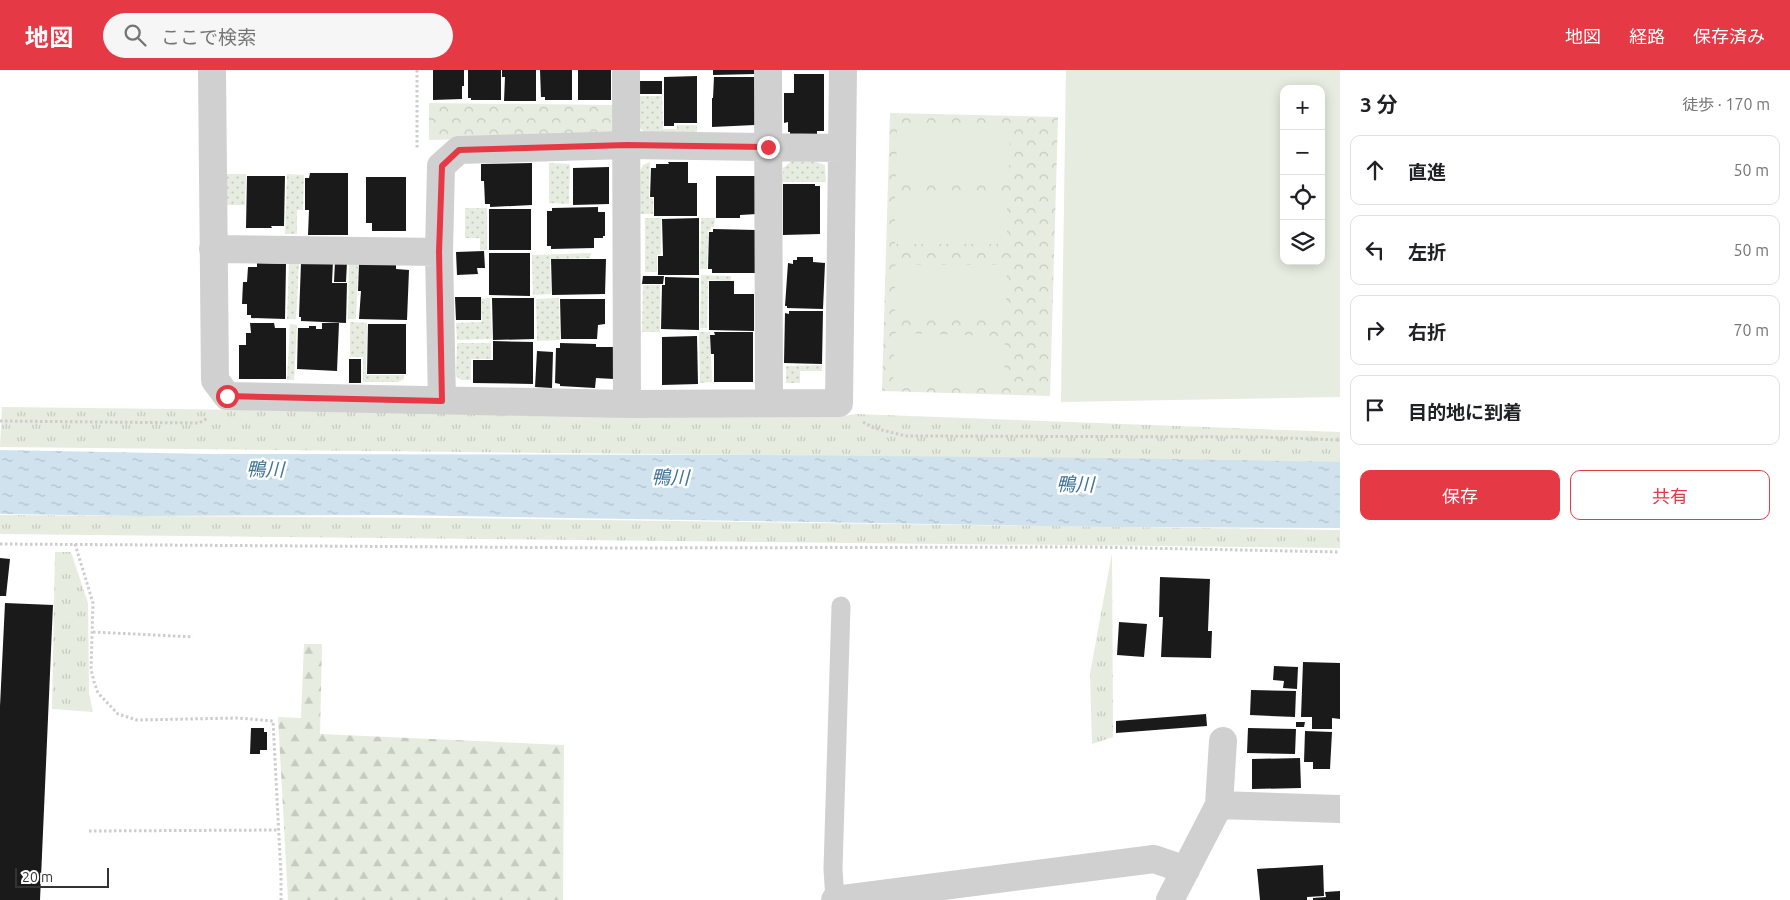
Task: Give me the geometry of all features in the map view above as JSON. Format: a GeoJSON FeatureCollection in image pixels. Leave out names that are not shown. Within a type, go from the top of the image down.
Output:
{"type":"FeatureCollection","features":[{"type":"Feature","properties":{"kind":"street"},"geometry":{"type":"LineString","coordinates":[[212,70],[215,380],[227,396],[627,404],[838,403],[843,70]]}},
{"type":"Feature","properties":{"kind":"street"},"geometry":{"type":"LineString","coordinates":[[626,70],[627,404]]}},
{"type":"Feature","properties":{"kind":"street"},"geometry":{"type":"LineString","coordinates":[[768,70],[769,403]]}},
{"type":"Feature","properties":{"kind":"street"},"geometry":{"type":"LineString","coordinates":[[442,401],[439,252],[442,166],[459,150],[627,145],[842,148]]}},
{"type":"Feature","properties":{"kind":"street"},"geometry":{"type":"LineString","coordinates":[[213,249],[439,252]]}},
{"type":"Feature","properties":{"kind":"street"},"geometry":{"type":"LineString","coordinates":[[1170,900],[1219,805],[1223,742]]}},
{"type":"Feature","properties":{"kind":"street"},"geometry":{"type":"LineString","coordinates":[[1219,805],[1340,808]]}},
{"type":"Feature","properties":{"kind":"street"},"geometry":{"type":"LineString","coordinates":[[834,900],[1154,859],[1186,870]]}},
{"type":"Feature","properties":{"kind":"lane"},"geometry":{"type":"LineString","coordinates":[[834,900],[833,868],[841,606]]}},
{"type":"Feature","properties":{"kind":"path"},"geometry":{"type":"LineString","coordinates":[[0,421],[199,423],[216,414],[227,396]]}},
{"type":"Feature","properties":{"kind":"path"},"geometry":{"type":"LineString","coordinates":[[838,403],[850,415],[874,428],[906,436],[1259,437],[1340,440]]}},
{"type":"Feature","properties":{"kind":"path"},"geometry":{"type":"LineString","coordinates":[[0,544],[619,548],[1090,547],[1340,552]]}},
{"type":"Feature","properties":{"kind":"path"},"geometry":{"type":"LineString","coordinates":[[75,544],[93,604],[91,669],[94,682],[98,693],[118,714],[137,720],[220,718],[273,721],[281,900]]}},
{"type":"Feature","properties":{"kind":"path"},"geometry":{"type":"LineString","coordinates":[[93,632],[193,637]]}},
{"type":"Feature","properties":{"kind":"path"},"geometry":{"type":"LineString","coordinates":[[89,831],[279,830]]}},
{"type":"Feature","properties":{"kind":"green space"},"geometry":{"type":"Polygon","coordinates":[[[1066,70],[1340,70],[1340,397],[1061,402],[1066,70]]]}},
{"type":"Feature","properties":{"kind":"green space"},"geometry":{"type":"Polygon","coordinates":[[[639,96],[662,96],[663,129],[677,129],[677,125],[697,125],[697,135],[648,136],[639,127],[639,96]]]}},
{"type":"Feature","properties":{"kind":"green space"},"geometry":{"type":"Polygon","coordinates":[[[429,103],[613,105],[614,136],[429,140],[429,103]]]}},
{"type":"Feature","properties":{"kind":"green space"},"geometry":{"type":"Polygon","coordinates":[[[890,113],[1058,117],[1050,396],[882,391],[890,113]]]}},
{"type":"Feature","properties":{"kind":"green space"},"geometry":{"type":"Polygon","coordinates":[[[897,127],[1010,129],[1009,181],[896,180],[897,127]]]}},
{"type":"Feature","properties":{"kind":"green space"},"geometry":{"type":"Polygon","coordinates":[[[793,160],[811,160],[825,165],[826,182],[782,182],[783,168],[793,160]]]}},
{"type":"Feature","properties":{"kind":"green space"},"geometry":{"type":"Polygon","coordinates":[[[650,162],[649,198],[653,198],[653,214],[639,214],[640,171],[643,165],[650,162]]]}},
{"type":"Feature","properties":{"kind":"green space"},"geometry":{"type":"Polygon","coordinates":[[[549,163],[570,164],[569,204],[549,203],[549,163]]]}},
{"type":"Feature","properties":{"kind":"green space"},"geometry":{"type":"Polygon","coordinates":[[[224,174],[246,174],[245,205],[224,205],[224,174]]]}},
{"type":"Feature","properties":{"kind":"green space"},"geometry":{"type":"Polygon","coordinates":[[[287,174],[304,175],[303,210],[297,210],[297,234],[285,234],[287,174]]]}},
{"type":"Feature","properties":{"kind":"green space"},"geometry":{"type":"Polygon","coordinates":[[[895,192],[1007,192],[1007,244],[895,244],[895,192]]]}},
{"type":"Feature","properties":{"kind":"green space"},"geometry":{"type":"Polygon","coordinates":[[[465,208],[487,208],[487,250],[480,250],[480,238],[465,238],[465,208]]]}},
{"type":"Feature","properties":{"kind":"green space"},"geometry":{"type":"Polygon","coordinates":[[[645,218],[661,218],[661,254],[657,255],[657,272],[645,272],[645,218]]]}},
{"type":"Feature","properties":{"kind":"green space"},"geometry":{"type":"Polygon","coordinates":[[[701,218],[715,218],[714,227],[711,227],[711,230],[708,231],[707,269],[700,269],[701,218]]]}},
{"type":"Feature","properties":{"kind":"green space"},"geometry":{"type":"Polygon","coordinates":[[[591,253],[590,258],[550,259],[551,294],[533,295],[532,255],[591,253]]]}},
{"type":"Feature","properties":{"kind":"green space"},"geometry":{"type":"Polygon","coordinates":[[[289,262],[299,263],[296,319],[287,319],[289,262]]]}},
{"type":"Feature","properties":{"kind":"green space"},"geometry":{"type":"Polygon","coordinates":[[[349,263],[358,263],[356,319],[348,319],[349,263]]]}},
{"type":"Feature","properties":{"kind":"green space"},"geometry":{"type":"Polygon","coordinates":[[[895,265],[1007,265],[1006,317],[895,316],[895,265]]]}},
{"type":"Feature","properties":{"kind":"green space"},"geometry":{"type":"Polygon","coordinates":[[[701,275],[731,276],[731,281],[708,280],[707,328],[700,328],[701,275]]]}},
{"type":"Feature","properties":{"kind":"green space"},"geometry":{"type":"Polygon","coordinates":[[[643,285],[660,285],[660,332],[642,332],[643,285]]]}},
{"type":"Feature","properties":{"kind":"green space"},"geometry":{"type":"Polygon","coordinates":[[[490,298],[492,339],[457,340],[456,323],[482,322],[481,299],[490,298]]]}},
{"type":"Feature","properties":{"kind":"green space"},"geometry":{"type":"Polygon","coordinates":[[[559,298],[560,340],[537,341],[536,299],[559,298]]]}},
{"type":"Feature","properties":{"kind":"green space"},"geometry":{"type":"Polygon","coordinates":[[[350,322],[367,323],[366,375],[404,375],[404,379],[398,382],[363,382],[363,357],[350,357],[350,322]]]}},
{"type":"Feature","properties":{"kind":"green space"},"geometry":{"type":"Polygon","coordinates":[[[290,324],[297,325],[294,380],[287,380],[290,324]]]}},
{"type":"Feature","properties":{"kind":"green space"},"geometry":{"type":"Polygon","coordinates":[[[699,332],[710,332],[712,382],[700,383],[699,332]]]}},
{"type":"Feature","properties":{"kind":"green space"},"geometry":{"type":"Polygon","coordinates":[[[895,333],[1005,336],[1004,385],[893,382],[895,333]]]}},
{"type":"Feature","properties":{"kind":"green space"},"geometry":{"type":"Polygon","coordinates":[[[457,343],[491,343],[491,359],[471,359],[471,380],[461,380],[456,376],[457,343]]]}},
{"type":"Feature","properties":{"kind":"green space"},"geometry":{"type":"Polygon","coordinates":[[[822,365],[822,371],[800,371],[800,383],[786,383],[786,366],[822,365]]]}},
{"type":"Feature","properties":{"kind":"green space"},"geometry":{"type":"Polygon","coordinates":[[[2,407],[837,417],[856,414],[1340,432],[1340,463],[0,447],[2,407]]]}},
{"type":"Feature","properties":{"kind":"green space"},"geometry":{"type":"Polygon","coordinates":[[[0,515],[455,518],[1340,530],[1340,548],[0,534],[0,515]]]}},
{"type":"Feature","properties":{"kind":"green space"},"geometry":{"type":"Polygon","coordinates":[[[55,552],[71,552],[88,603],[89,693],[93,712],[52,709],[55,552]]]}},
{"type":"Feature","properties":{"kind":"green space"},"geometry":{"type":"Polygon","coordinates":[[[1112,553],[1113,737],[1092,744],[1090,674],[1112,553]]]}},
{"type":"Feature","properties":{"kind":"green space"},"geometry":{"type":"Polygon","coordinates":[[[304,644],[322,644],[320,734],[564,745],[563,900],[288,900],[278,717],[301,718],[304,644]]]}},
{"type":"Feature","properties":{"kind":"water","name":"鴨川"},"geometry":{"type":"Polygon","coordinates":[[[0,450],[209,454],[752,455],[1340,462],[1340,528],[1106,527],[395,515],[140,516],[0,514],[0,450]]]}},
{"type":"Feature","properties":{"kind":"building"},"geometry":{"type":"Polygon","coordinates":[[[433,70],[464,70],[462,99],[433,100],[433,70]]]}},
{"type":"Feature","properties":{"kind":"building"},"geometry":{"type":"Polygon","coordinates":[[[468,70],[501,70],[501,100],[471,100],[471,98],[468,98],[468,70]]]}},
{"type":"Feature","properties":{"kind":"building"},"geometry":{"type":"Polygon","coordinates":[[[502,70],[536,70],[536,101],[504,101],[505,77],[502,77],[502,70]]]}},
{"type":"Feature","properties":{"kind":"building"},"geometry":{"type":"Polygon","coordinates":[[[540,70],[572,70],[572,100],[545,100],[545,97],[541,97],[540,70]]]}},
{"type":"Feature","properties":{"kind":"building"},"geometry":{"type":"Polygon","coordinates":[[[578,70],[611,70],[611,100],[578,100],[578,70]]]}},
{"type":"Feature","properties":{"kind":"building"},"geometry":{"type":"Polygon","coordinates":[[[713,70],[755,70],[755,74],[713,75],[713,70]]]}},
{"type":"Feature","properties":{"kind":"building"},"geometry":{"type":"Polygon","coordinates":[[[794,74],[824,74],[824,131],[817,131],[817,135],[790,136],[788,122],[784,123],[784,93],[794,93],[794,74]]]}},
{"type":"Feature","properties":{"kind":"building"},"geometry":{"type":"Polygon","coordinates":[[[697,76],[697,123],[674,123],[674,126],[664,126],[664,77],[697,76]]]}},
{"type":"Feature","properties":{"kind":"building"},"geometry":{"type":"Polygon","coordinates":[[[714,77],[756,77],[755,125],[712,127],[714,77]]]}},
{"type":"Feature","properties":{"kind":"building"},"geometry":{"type":"Polygon","coordinates":[[[639,81],[662,81],[662,94],[639,94],[639,81]]]}},
{"type":"Feature","properties":{"kind":"building"},"geometry":{"type":"Polygon","coordinates":[[[668,162],[688,162],[688,183],[697,183],[697,216],[654,216],[654,197],[650,197],[651,168],[656,168],[656,164],[669,164],[668,162]]]}},
{"type":"Feature","properties":{"kind":"building"},"geometry":{"type":"Polygon","coordinates":[[[532,163],[532,205],[490,207],[490,204],[485,204],[484,181],[481,181],[481,164],[532,163]]]}},
{"type":"Feature","properties":{"kind":"building"},"geometry":{"type":"Polygon","coordinates":[[[609,167],[609,204],[573,205],[573,168],[609,167]]]}},
{"type":"Feature","properties":{"kind":"building"},"geometry":{"type":"Polygon","coordinates":[[[310,173],[348,173],[348,235],[308,235],[309,210],[305,210],[305,178],[309,178],[310,173]]]}},
{"type":"Feature","properties":{"kind":"building"},"geometry":{"type":"Polygon","coordinates":[[[247,176],[285,176],[284,226],[246,228],[247,176]]]}},
{"type":"Feature","properties":{"kind":"building"},"geometry":{"type":"Polygon","coordinates":[[[716,176],[756,176],[757,214],[740,215],[740,218],[716,218],[716,176]]]}},
{"type":"Feature","properties":{"kind":"building"},"geometry":{"type":"Polygon","coordinates":[[[366,177],[406,177],[406,231],[372,231],[372,223],[366,223],[366,177]]]}},
{"type":"Feature","properties":{"kind":"building"},"geometry":{"type":"Polygon","coordinates":[[[783,184],[815,184],[815,186],[820,186],[820,234],[783,235],[783,184]]]}},
{"type":"Feature","properties":{"kind":"building"},"geometry":{"type":"Polygon","coordinates":[[[598,207],[598,212],[605,212],[605,236],[603,238],[594,238],[594,248],[551,249],[551,246],[547,246],[547,211],[552,211],[552,208],[598,207]]]}},
{"type":"Feature","properties":{"kind":"building"},"geometry":{"type":"Polygon","coordinates":[[[489,209],[531,209],[531,250],[489,250],[489,209]]]}},
{"type":"Feature","properties":{"kind":"building"},"geometry":{"type":"Polygon","coordinates":[[[699,218],[699,275],[658,275],[658,256],[663,256],[662,219],[699,218]]]}},
{"type":"Feature","properties":{"kind":"building"},"geometry":{"type":"Polygon","coordinates":[[[713,229],[756,230],[756,273],[712,273],[712,269],[708,269],[709,232],[713,232],[713,229]]]}},
{"type":"Feature","properties":{"kind":"building"},"geometry":{"type":"Polygon","coordinates":[[[484,251],[485,268],[477,268],[478,274],[457,275],[456,252],[484,251]]]}},
{"type":"Feature","properties":{"kind":"building"},"geometry":{"type":"Polygon","coordinates":[[[489,253],[530,253],[530,296],[489,295],[489,253]]]}},
{"type":"Feature","properties":{"kind":"building"},"geometry":{"type":"Polygon","coordinates":[[[797,257],[813,257],[813,262],[825,263],[823,309],[787,308],[785,306],[788,263],[793,264],[793,260],[797,260],[797,257]]]}},
{"type":"Feature","properties":{"kind":"building"},"geometry":{"type":"Polygon","coordinates":[[[551,259],[606,259],[605,294],[552,295],[551,259]]]}},
{"type":"Feature","properties":{"kind":"building"},"geometry":{"type":"Polygon","coordinates":[[[333,261],[332,283],[347,283],[346,323],[301,321],[301,317],[299,317],[301,263],[333,261]]]}},
{"type":"Feature","properties":{"kind":"building"},"geometry":{"type":"Polygon","coordinates":[[[335,261],[347,262],[346,282],[334,282],[335,261]]]}},
{"type":"Feature","properties":{"kind":"building"},"geometry":{"type":"Polygon","coordinates":[[[257,263],[286,264],[285,319],[251,318],[251,315],[247,315],[247,304],[242,304],[243,282],[247,282],[248,267],[257,267],[257,263]]]}},
{"type":"Feature","properties":{"kind":"building"},"geometry":{"type":"Polygon","coordinates":[[[359,263],[396,264],[396,269],[409,270],[407,320],[359,319],[361,291],[358,291],[359,263]]]}},
{"type":"Feature","properties":{"kind":"building"},"geometry":{"type":"Polygon","coordinates":[[[643,276],[664,276],[663,284],[642,284],[643,276]]]}},
{"type":"Feature","properties":{"kind":"building"},"geometry":{"type":"Polygon","coordinates":[[[665,277],[699,278],[699,330],[661,329],[662,285],[665,285],[665,277]]]}},
{"type":"Feature","properties":{"kind":"building"},"geometry":{"type":"Polygon","coordinates":[[[709,281],[734,281],[734,294],[754,294],[754,331],[709,330],[709,281]]]}},
{"type":"Feature","properties":{"kind":"building"},"geometry":{"type":"Polygon","coordinates":[[[455,297],[481,297],[481,320],[456,320],[455,297]]]}},
{"type":"Feature","properties":{"kind":"building"},"geometry":{"type":"Polygon","coordinates":[[[492,298],[534,298],[534,339],[493,340],[492,298]]]}},
{"type":"Feature","properties":{"kind":"building"},"geometry":{"type":"Polygon","coordinates":[[[560,299],[605,299],[605,324],[598,325],[597,339],[561,339],[560,299]]]}},
{"type":"Feature","properties":{"kind":"building"},"geometry":{"type":"Polygon","coordinates":[[[789,311],[823,311],[822,364],[784,363],[785,313],[789,314],[789,311]]]}},
{"type":"Feature","properties":{"kind":"building"},"geometry":{"type":"Polygon","coordinates":[[[250,323],[274,323],[275,328],[286,328],[286,379],[239,379],[239,345],[246,345],[246,333],[251,333],[250,323]]]}},
{"type":"Feature","properties":{"kind":"building"},"geometry":{"type":"Polygon","coordinates":[[[322,323],[339,323],[337,371],[297,369],[298,328],[316,326],[316,329],[322,329],[322,323]]]}},
{"type":"Feature","properties":{"kind":"building"},"geometry":{"type":"Polygon","coordinates":[[[368,324],[406,324],[406,374],[367,374],[368,324]]]}},
{"type":"Feature","properties":{"kind":"building"},"geometry":{"type":"Polygon","coordinates":[[[714,332],[753,332],[753,382],[714,382],[714,354],[711,354],[710,335],[715,335],[714,332]]]}},
{"type":"Feature","properties":{"kind":"building"},"geometry":{"type":"Polygon","coordinates":[[[697,336],[698,384],[662,385],[662,337],[697,336]]]}},
{"type":"Feature","properties":{"kind":"building"},"geometry":{"type":"Polygon","coordinates":[[[493,341],[533,342],[533,384],[473,383],[473,360],[493,360],[493,341]]]}},
{"type":"Feature","properties":{"kind":"building"},"geometry":{"type":"Polygon","coordinates":[[[560,343],[596,344],[596,347],[615,347],[614,379],[596,378],[595,388],[560,386],[560,384],[555,383],[556,348],[560,348],[560,343]]]}},
{"type":"Feature","properties":{"kind":"building"},"geometry":{"type":"Polygon","coordinates":[[[537,351],[553,352],[552,388],[535,387],[537,351]]]}},
{"type":"Feature","properties":{"kind":"building"},"geometry":{"type":"Polygon","coordinates":[[[349,359],[361,359],[361,383],[349,383],[349,359]]]}},
{"type":"Feature","properties":{"kind":"building"},"geometry":{"type":"Polygon","coordinates":[[[0,558],[10,559],[6,596],[0,596],[0,558]]]}},
{"type":"Feature","properties":{"kind":"building"},"geometry":{"type":"Polygon","coordinates":[[[1160,577],[1210,579],[1208,631],[1212,631],[1211,658],[1161,657],[1163,617],[1159,617],[1160,577]]]}},
{"type":"Feature","properties":{"kind":"building"},"geometry":{"type":"Polygon","coordinates":[[[5,603],[53,605],[40,900],[0,900],[0,706],[5,603]]]}},
{"type":"Feature","properties":{"kind":"building"},"geometry":{"type":"Polygon","coordinates":[[[1119,622],[1147,624],[1144,657],[1117,655],[1119,622]]]}},
{"type":"Feature","properties":{"kind":"building"},"geometry":{"type":"Polygon","coordinates":[[[1303,662],[1340,663],[1340,719],[1332,718],[1332,729],[1312,729],[1312,717],[1301,717],[1303,662]]]}},
{"type":"Feature","properties":{"kind":"building"},"geometry":{"type":"Polygon","coordinates":[[[1274,666],[1298,667],[1297,689],[1283,688],[1284,681],[1273,680],[1274,666]]]}},
{"type":"Feature","properties":{"kind":"building"},"geometry":{"type":"Polygon","coordinates":[[[1251,690],[1296,691],[1295,717],[1250,715],[1251,690]]]}},
{"type":"Feature","properties":{"kind":"building"},"geometry":{"type":"Polygon","coordinates":[[[1206,714],[1207,726],[1116,733],[1116,721],[1206,714]]]}},
{"type":"Feature","properties":{"kind":"building"},"geometry":{"type":"Polygon","coordinates":[[[1296,722],[1305,722],[1304,727],[1296,727],[1296,722]]]}},
{"type":"Feature","properties":{"kind":"building"},"geometry":{"type":"Polygon","coordinates":[[[251,728],[264,728],[264,732],[267,732],[267,750],[260,750],[260,754],[250,754],[251,728]]]}},
{"type":"Feature","properties":{"kind":"building"},"geometry":{"type":"Polygon","coordinates":[[[1248,728],[1296,729],[1295,754],[1247,753],[1248,728]]]}},
{"type":"Feature","properties":{"kind":"building"},"geometry":{"type":"Polygon","coordinates":[[[1305,731],[1332,732],[1330,769],[1313,769],[1313,762],[1304,762],[1305,731]]]}},
{"type":"Feature","properties":{"kind":"building"},"geometry":{"type":"Polygon","coordinates":[[[1300,758],[1301,788],[1252,789],[1252,759],[1300,758]]]}},
{"type":"Feature","properties":{"kind":"building"},"geometry":{"type":"Polygon","coordinates":[[[1323,865],[1324,896],[1307,897],[1307,900],[1260,900],[1257,869],[1323,865]]]}},
{"type":"Feature","properties":{"kind":"building"},"geometry":{"type":"Polygon","coordinates":[[[1340,891],[1340,900],[1313,900],[1313,898],[1326,897],[1325,892],[1340,891]]]}},
{"type":"Feature","properties":{"kind":"route"},"geometry":{"type":"LineString","coordinates":[[227,396],[442,401],[439,252],[442,166],[459,150],[627,145],[768,147]]}}]}
